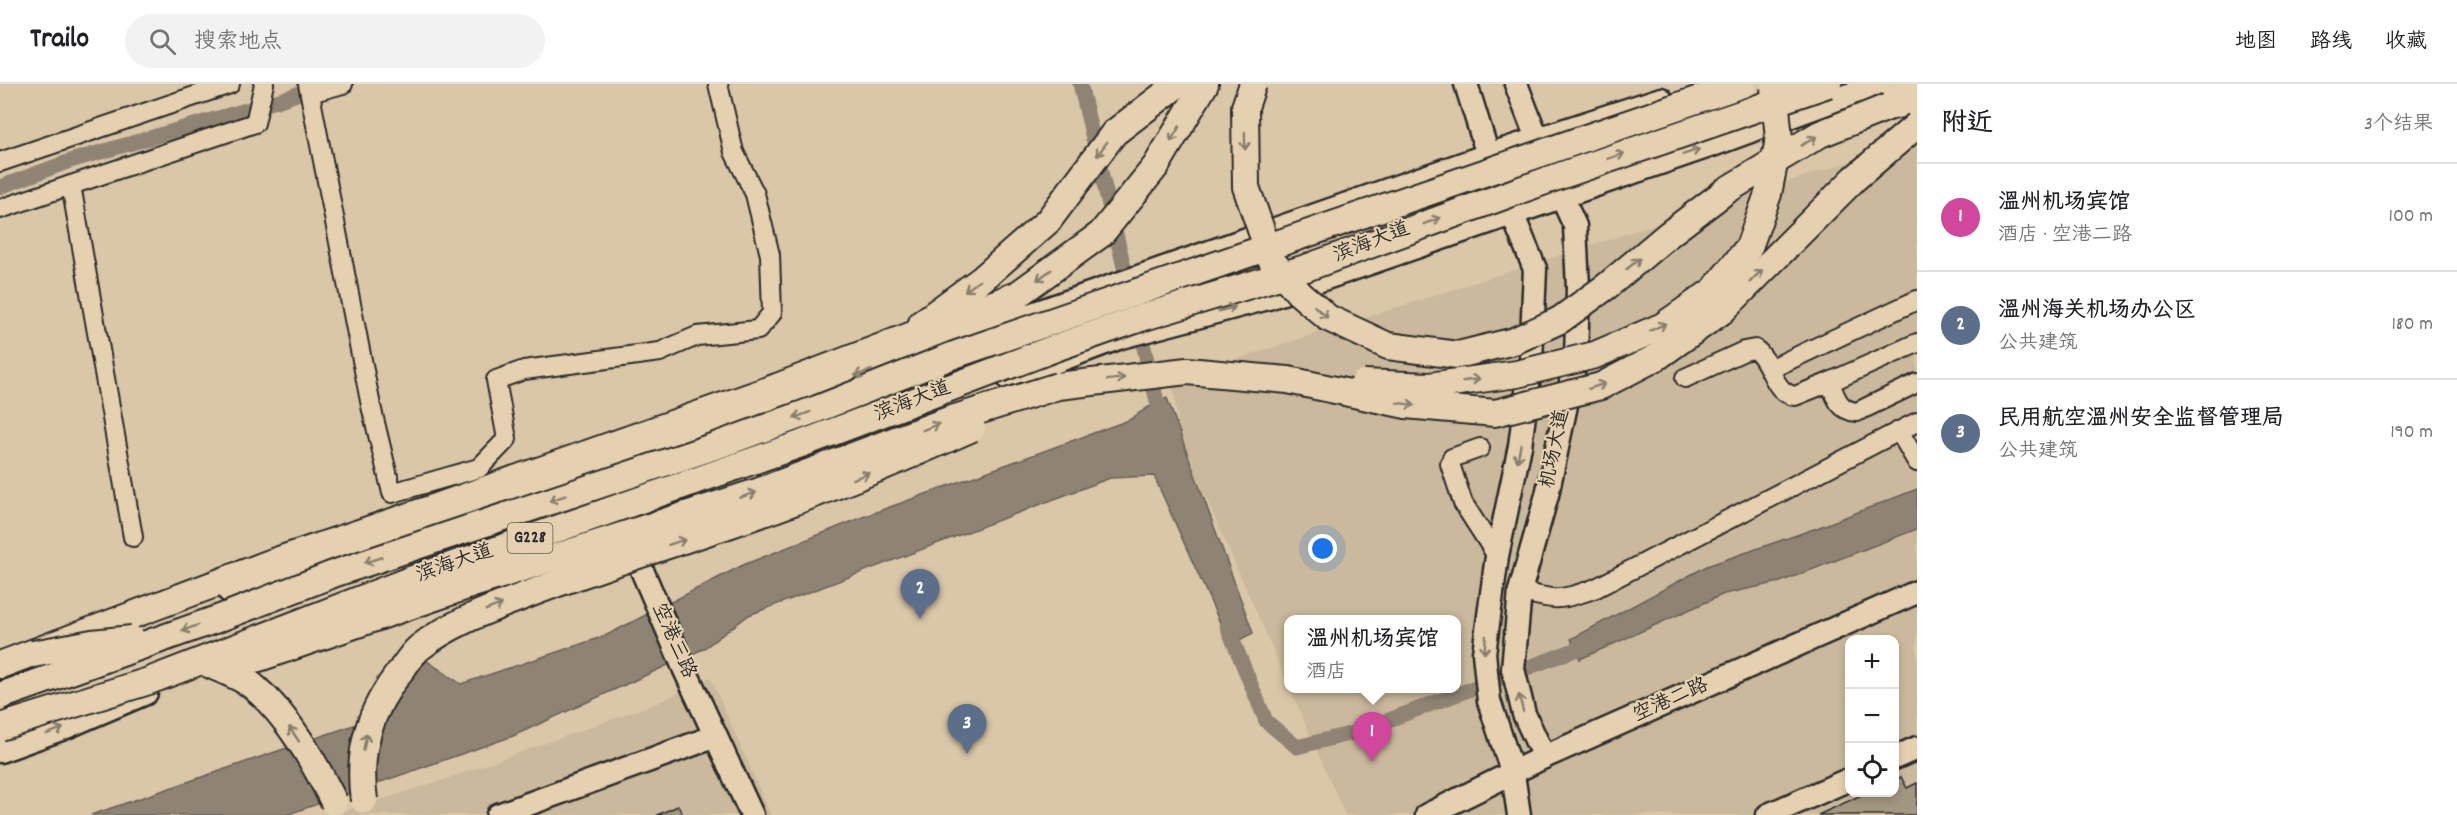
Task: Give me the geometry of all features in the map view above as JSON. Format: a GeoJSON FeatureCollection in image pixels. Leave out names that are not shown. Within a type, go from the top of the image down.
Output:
{"type":"FeatureCollection","features":[{"type":"Feature","properties":{"kind":"highway"},"geometry":{"type":"LineString","coordinates":[[892,344],[982,279],[1048,221],[1114,134],[1178,84]]}},
{"type":"Feature","properties":{"kind":"highway"},"geometry":{"type":"LineString","coordinates":[[0,667],[273,562],[434,508],[892,344],[1017,295],[1101,234],[1156,166],[1205,84]]}},
{"type":"Feature","properties":{"kind":"highway"},"geometry":{"type":"LineString","coordinates":[[1253,84],[1245,107],[1246,187],[1272,261],[1299,293],[1328,318],[1388,346],[1458,355],[1514,341],[1560,320],[1607,286],[1669,234],[1727,190],[1820,134],[1888,107],[1917,100]]}},
{"type":"Feature","properties":{"kind":"highway","name":"滨海大道"},"geometry":{"type":"LineString","coordinates":[[0,696],[220,618],[336,573],[740,437],[954,355],[1743,84]]}},
{"type":"Feature","properties":{"kind":"highway"},"geometry":{"type":"LineString","coordinates":[[149,681],[259,658],[473,584],[760,491],[949,420],[1058,386],[1187,371],[1287,380],[1429,386],[1517,374],[1596,355],[1663,326],[1713,291],[1749,247],[1768,194],[1779,139],[1774,84]]}},
{"type":"Feature","properties":{"kind":"highway","name":"滨海大道"},"geometry":{"type":"LineString","coordinates":[[0,727],[149,681],[413,579],[801,444],[1058,347],[1141,318],[1306,268],[1537,183],[1828,84]]}},
{"type":"Feature","properties":{"kind":"highway"},"geometry":{"type":"LineString","coordinates":[[1287,380],[1406,405],[1495,413],[1601,386],[1657,357],[1722,311],[1854,179],[1917,125]]}},
{"type":"Feature","properties":{"kind":"highway"},"geometry":{"type":"LineString","coordinates":[[368,807],[361,774],[365,737],[378,705],[395,677],[418,649],[463,619],[604,565],[734,524],[831,488],[980,425],[1058,386]]}},
{"type":"Feature","properties":{"kind":"highway"},"geometry":{"type":"LineString","coordinates":[[33,654],[92,643],[133,639],[194,657],[254,687],[287,723],[316,767],[339,811]]}},
{"type":"Feature","properties":{"kind":"main road","name":"机场大道"},"geometry":{"type":"LineString","coordinates":[[1466,84],[1488,155],[1535,269],[1531,361],[1520,446],[1497,556],[1484,653],[1489,701],[1513,774],[1520,815]]}},
{"type":"Feature","properties":{"kind":"main road","name":"机场大道"},"geometry":{"type":"LineString","coordinates":[[1516,84],[1537,141],[1575,226],[1578,288],[1576,358],[1547,495],[1520,591],[1512,669],[1524,714],[1544,757]]}},
{"type":"Feature","properties":{"kind":"main road"},"geometry":{"type":"LineString","coordinates":[[0,667],[589,468],[1488,155],[1537,141],[1705,84]]}},
{"type":"Feature","properties":{"kind":"main road"},"geometry":{"type":"LineString","coordinates":[[0,751],[64,728],[132,698],[613,525],[1121,338],[1268,298],[1562,197],[1879,84]]}},
{"type":"Feature","properties":{"kind":"main road"},"geometry":{"type":"LineString","coordinates":[[1802,112],[1899,93],[1917,87]]}},
{"type":"Feature","properties":{"kind":"main road","name":"空港三路"},"geometry":{"type":"LineString","coordinates":[[589,468],[676,670],[709,738],[752,815]]}},
{"type":"Feature","properties":{"kind":"main road","name":"空港二路"},"geometry":{"type":"LineString","coordinates":[[1427,815],[1544,757],[1917,592]]}},
{"type":"Feature","properties":{"kind":"main road"},"geometry":{"type":"LineString","coordinates":[[498,815],[709,738]]}},
{"type":"Feature","properties":{"kind":"main road","name":"空港三路"},"geometry":{"type":"LineString","coordinates":[[709,738],[736,815]]}},
{"type":"Feature","properties":{"kind":"main road"},"geometry":{"type":"LineString","coordinates":[[1899,756],[1917,748]]}},
{"type":"Feature","properties":{"kind":"main road"},"geometry":{"type":"LineString","coordinates":[[1768,815],[1845,780]]}},
{"type":"Feature","properties":{"kind":"street"},"geometry":{"type":"LineString","coordinates":[[0,162],[230,84]]}},
{"type":"Feature","properties":{"kind":"street"},"geometry":{"type":"LineString","coordinates":[[343,84],[310,90],[371,406],[392,493],[479,468],[507,439],[496,380],[524,369],[660,352],[697,336],[758,330],[772,313],[770,255],[755,194],[734,152],[718,84]]}},
{"type":"Feature","properties":{"kind":"street"},"geometry":{"type":"LineString","coordinates":[[0,209],[255,123],[263,90]]}},
{"type":"Feature","properties":{"kind":"street"},"geometry":{"type":"LineString","coordinates":[[71,185],[133,537]]}},
{"type":"Feature","properties":{"kind":"street"},"geometry":{"type":"LineString","coordinates":[[1770,369],[1917,300]]}},
{"type":"Feature","properties":{"kind":"street"},"geometry":{"type":"LineString","coordinates":[[1685,378],[1749,350],[1759,352],[1778,385],[1790,395],[1796,396],[1917,343]]}},
{"type":"Feature","properties":{"kind":"street"},"geometry":{"type":"LineString","coordinates":[[1830,382],[1838,402],[1850,412],[1857,412],[1917,383]]}},
{"type":"Feature","properties":{"kind":"street"},"geometry":{"type":"LineString","coordinates":[[1520,591],[1551,600],[1569,598],[1596,588],[1917,422]]}},
{"type":"Feature","properties":{"kind":"street"},"geometry":{"type":"LineString","coordinates":[[1899,431],[1917,462]]}},
{"type":"Feature","properties":{"kind":"street"},"geometry":{"type":"LineString","coordinates":[[1480,448],[1452,458],[1450,464],[1463,503],[1497,556]]}},
{"type":"Feature","properties":{"kind":"shaded area"},"geometry":{"type":"Polygon","coordinates":[[[1917,140],[1917,815],[1345,815],[1292,693],[1461,693],[1461,615],[1284,615],[1284,675],[1181,441],[1172,380],[1917,140]]]}},
{"type":"Feature","properties":{"kind":"shaded area"},"geometry":{"type":"Polygon","coordinates":[[[1167,398],[1253,633],[1230,645],[1154,476],[1110,478],[749,615],[703,649],[513,736],[286,815],[91,815],[389,713],[406,680],[427,661],[461,684],[605,636],[743,565],[868,515],[1129,420],[1167,398]]]}},
{"type":"Feature","properties":{"kind":"shaded area"},"geometry":{"type":"Polygon","coordinates":[[[1917,489],[1917,529],[1780,582],[1724,594],[1580,659],[1571,639],[1707,566],[1817,528],[1917,489]]]}},
{"type":"Feature","properties":{"kind":"shaded area"},"geometry":{"type":"Polygon","coordinates":[[[710,677],[771,815],[332,815],[443,780],[660,702],[710,677]]]}},
{"type":"Feature","properties":{"kind":"building"},"geometry":{"type":"Polygon","coordinates":[[[1901,777],[1907,788],[1917,783],[1917,815],[1818,815],[1857,797],[1899,797],[1899,778],[1901,777]]]}},
{"type":"Feature","properties":{"kind":"building"},"geometry":{"type":"Polygon","coordinates":[[[678,806],[683,815],[657,815],[678,806]]]}},
{"type":"Feature","properties":{"kind":"waterway"},"geometry":{"type":"LineString","coordinates":[[1080,84],[1129,288]]}},
{"type":"Feature","properties":{"kind":"waterway"},"geometry":{"type":"LineString","coordinates":[[0,187],[70,161],[280,100],[320,86]]}},
{"type":"Feature","properties":{"kind":"waterway"},"geometry":{"type":"LineString","coordinates":[[1138,323],[1162,422]]}},
{"type":"Feature","properties":{"kind":"waterway"},"geometry":{"type":"LineString","coordinates":[[1227,626],[1266,721],[1297,747],[1357,732],[1460,693]]}},
{"type":"Feature","properties":{"kind":"waterway"},"geometry":{"type":"LineString","coordinates":[[1461,693],[1585,646]]}},
{"type":"Feature","properties":{"kind":"place","name":"温州海关机场办公区"},"geometry":{"type":"Point","coordinates":[920,619]}},
{"type":"Feature","properties":{"kind":"place","name":"民用航空温州安全监督管理局"},"geometry":{"type":"Point","coordinates":[967,754]}},
{"type":"Feature","properties":{"kind":"place","name":"温州机场宾馆"},"geometry":{"type":"Point","coordinates":[1372,762]}}]}
